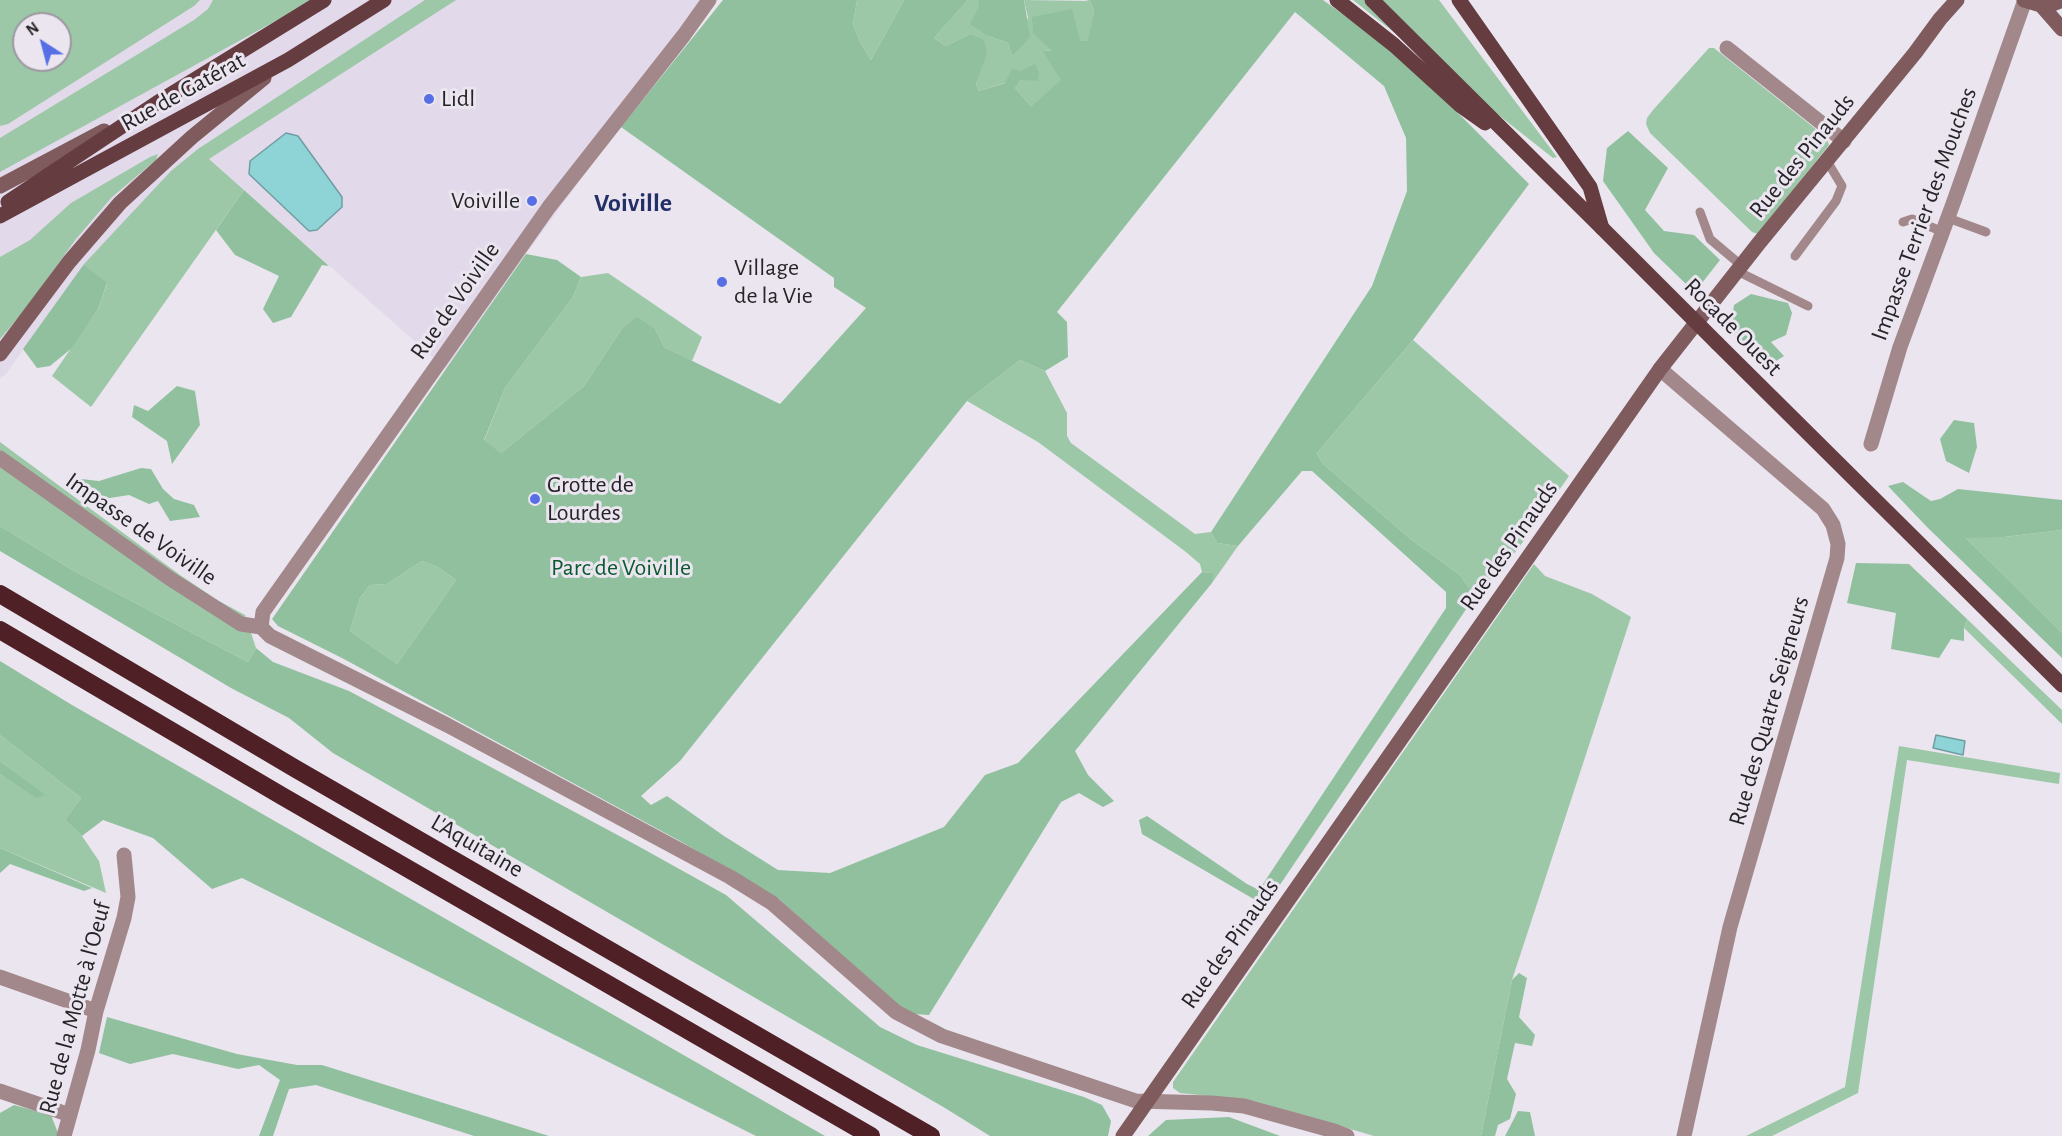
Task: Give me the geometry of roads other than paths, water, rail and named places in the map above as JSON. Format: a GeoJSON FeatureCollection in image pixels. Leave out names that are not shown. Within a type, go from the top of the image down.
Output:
{"type":"FeatureCollection","features":[{"type":"Feature","properties":{"kind":"highway","name":"L'Aquitaine"},"geometry":{"type":"LineString","coordinates":[[0,594],[296,769],[931,1136]]}},
{"type":"Feature","properties":{"kind":"highway"},"geometry":{"type":"LineString","coordinates":[[0,630],[282,796],[871,1136]]}},
{"type":"Feature","properties":{"kind":"main road","name":"Rue de Gatérat"},"geometry":{"type":"LineString","coordinates":[[0,207],[157,103],[324,0]]}},
{"type":"Feature","properties":{"kind":"main road","name":"Rue de Gatérat"},"geometry":{"type":"LineString","coordinates":[[0,216],[288,60],[384,0]]}},
{"type":"Feature","properties":{"kind":"main road"},"geometry":{"type":"LineString","coordinates":[[1337,0],[1394,45],[1461,105],[1526,153]]}},
{"type":"Feature","properties":{"kind":"main road","name":"Rocade Ouest"},"geometry":{"type":"LineString","coordinates":[[1372,0],[2062,685]]}},
{"type":"Feature","properties":{"kind":"main road"},"geometry":{"type":"LineString","coordinates":[[1458,0],[1590,187],[1602,228]]}},
{"type":"Feature","properties":{"kind":"street","name":"Rue de Voiville"},"geometry":{"type":"LineString","coordinates":[[266,632],[263,612],[549,207],[709,0]]}},
{"type":"Feature","properties":{"kind":"street","name":"Rue des Pinauds"},"geometry":{"type":"LineString","coordinates":[[1123,1136],[1660,369],[1957,0]]}},
{"type":"Feature","properties":{"kind":"street"},"geometry":{"type":"LineString","coordinates":[[2025,0],[2041,5],[2053,4],[2062,0]]}},
{"type":"Feature","properties":{"kind":"street","name":"Impasse Terrier des Mouches"},"geometry":{"type":"LineString","coordinates":[[1871,444],[1900,347],[2025,0]]}},
{"type":"Feature","properties":{"kind":"street"},"geometry":{"type":"LineString","coordinates":[[2041,5],[2062,29]]}},
{"type":"Feature","properties":{"kind":"street"},"geometry":{"type":"LineString","coordinates":[[1727,48],[1844,141]]}},
{"type":"Feature","properties":{"kind":"street"},"geometry":{"type":"LineString","coordinates":[[0,354],[93,233],[120,202],[230,104],[288,60]]}},
{"type":"Feature","properties":{"kind":"street"},"geometry":{"type":"LineString","coordinates":[[0,186],[157,103]]}},
{"type":"Feature","properties":{"kind":"street","name":"Rue des Quatre Seigneurs"},"geometry":{"type":"LineString","coordinates":[[1660,369],[1823,509],[1833,525],[1838,544],[1837,558],[1730,927],[1684,1136]]}},
{"type":"Feature","properties":{"kind":"street","name":"Impasse de Voiville"},"geometry":{"type":"LineString","coordinates":[[0,458],[169,578],[240,624],[266,632],[447,725],[730,877],[772,903],[896,1012],[942,1036],[1136,1101],[1244,1106],[1347,1136]]}},
{"type":"Feature","properties":{"kind":"street","name":"Rue de la Motte à l'Oeuf"},"geometry":{"type":"LineString","coordinates":[[68,1135],[70,1115],[96,1011],[124,918],[128,897],[124,855]]}},
{"type":"Feature","properties":{"kind":"street"},"geometry":{"type":"LineString","coordinates":[[0,977],[96,1011]]}},
{"type":"Feature","properties":{"kind":"street"},"geometry":{"type":"LineString","coordinates":[[0,1091],[70,1115]]}},
{"type":"Feature","properties":{"kind":"lane"},"geometry":{"type":"LineString","coordinates":[[1795,256],[1836,201],[1842,186],[1827,161]]}},
{"type":"Feature","properties":{"kind":"lane"},"geometry":{"type":"LineString","coordinates":[[1700,212],[1710,239],[1739,269],[1808,306]]}},
{"type":"Feature","properties":{"kind":"lane"},"geometry":{"type":"LineString","coordinates":[[1903,222],[1912,219],[1986,232]]}},
{"type":"Feature","properties":{"kind":"water"},"geometry":{"type":"Polygon","coordinates":[[[286,133],[298,136],[342,197],[342,207],[317,230],[309,231],[249,174],[250,161],[286,133]]]}},
{"type":"Feature","properties":{"kind":"water"},"geometry":{"type":"Polygon","coordinates":[[[1936,735],[1965,741],[1963,755],[1933,748],[1936,735]]]}},
{"type":"Feature","properties":{"kind":"place","name":"Lidl"},"geometry":{"type":"Point","coordinates":[429,99]}},
{"type":"Feature","properties":{"kind":"place","name":"Voiville"},"geometry":{"type":"Point","coordinates":[532,201]}},
{"type":"Feature","properties":{"kind":"place","name":"Village de la Vie"},"geometry":{"type":"Point","coordinates":[722,282]}},
{"type":"Feature","properties":{"kind":"place","name":"Grotte de Lourdes"},"geometry":{"type":"Point","coordinates":[535,499]}},
{"type":"Feature","properties":{"kind":"district","name":"Voiville"},"geometry":{"type":"Point","coordinates":[633,203]}},
{"type":"Feature","properties":{"kind":"park label","name":"Parc de Voiville"},"geometry":{"type":"Point","coordinates":[621,568]}}]}
